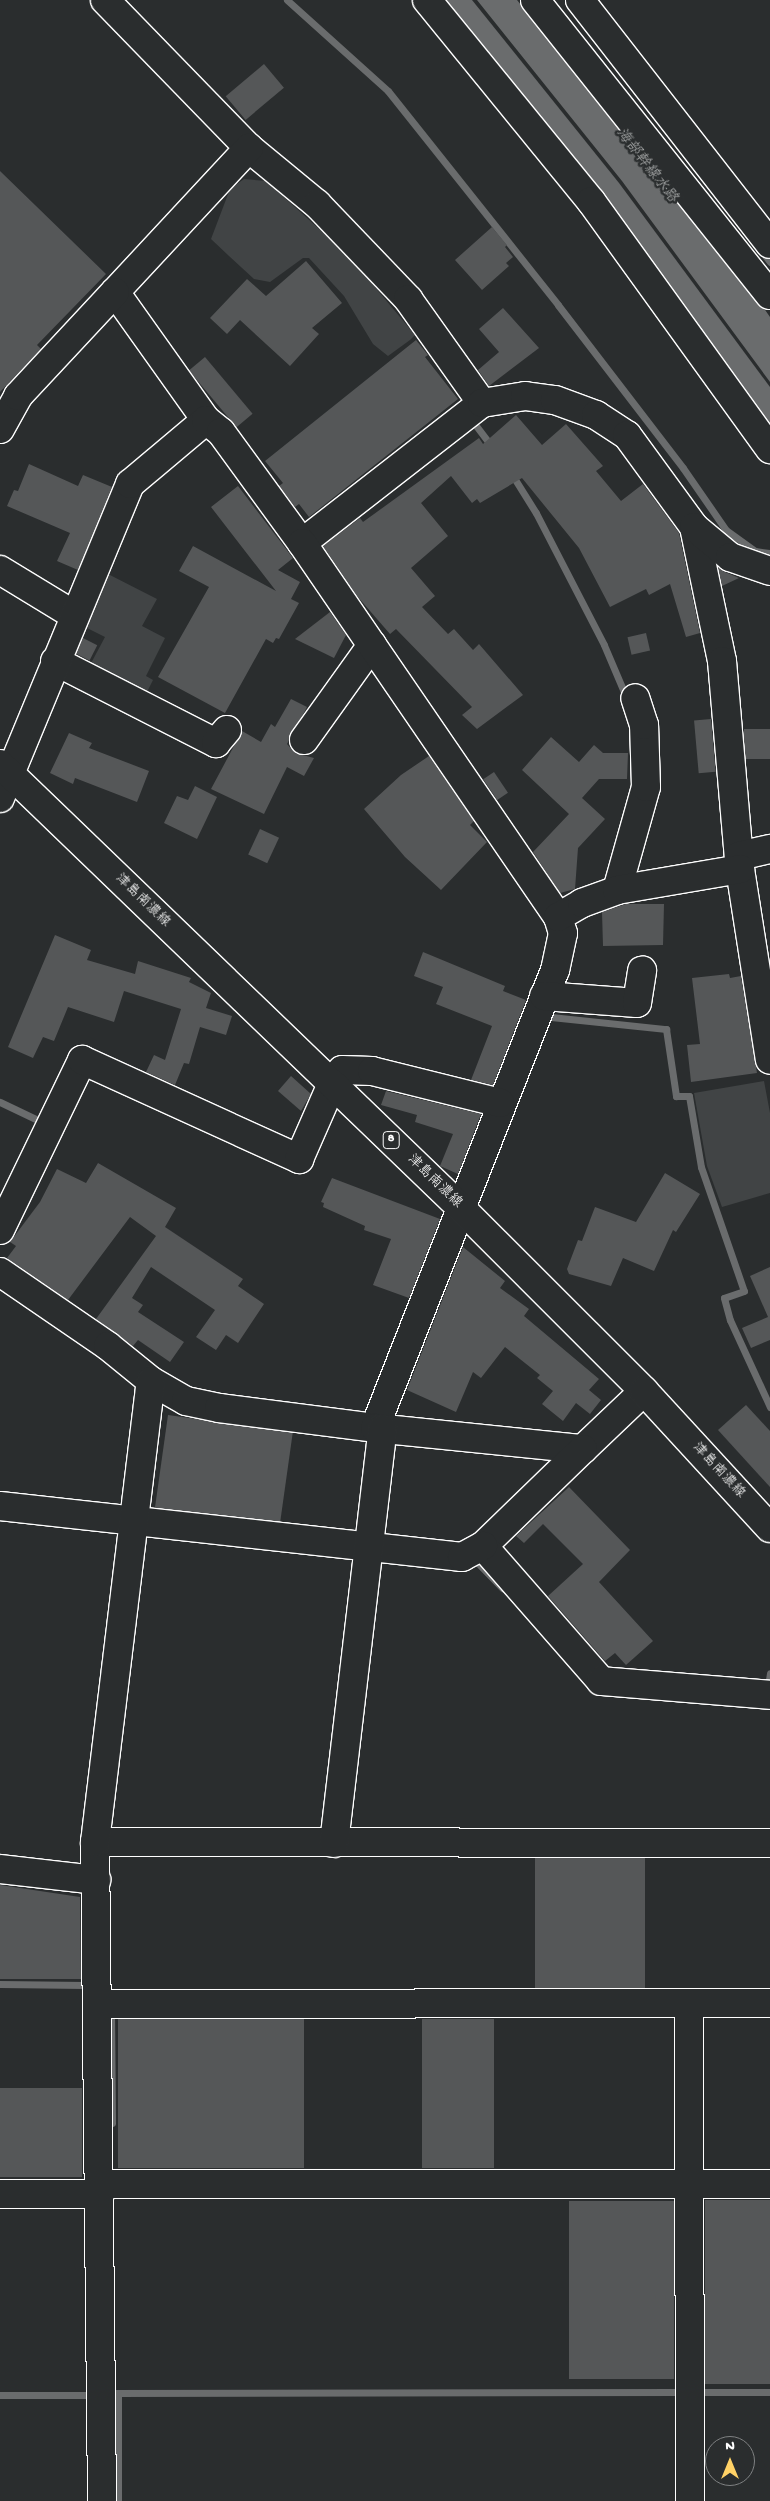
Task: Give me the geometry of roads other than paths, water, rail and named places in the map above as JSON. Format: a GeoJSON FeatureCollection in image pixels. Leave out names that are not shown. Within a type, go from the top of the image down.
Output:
{"type":"FeatureCollection","features":[{"type":"Feature","properties":{"kind":"street"},"geometry":{"type":"LineString","coordinates":[[105,0],[249,148],[318,204],[408,299],[482,403]]}},
{"type":"Feature","properties":{"kind":"street"},"geometry":{"type":"LineString","coordinates":[[427,0],[591,201],[770,449]]}},
{"type":"Feature","properties":{"kind":"street"},"geometry":{"type":"LineString","coordinates":[[535,0],[770,295]]}},
{"type":"Feature","properties":{"kind":"street"},"geometry":{"type":"LineString","coordinates":[[580,0],[770,244]]}},
{"type":"Feature","properties":{"kind":"street"},"geometry":{"type":"LineString","coordinates":[[0,429],[18,396],[249,148]]}},
{"type":"Feature","properties":{"kind":"street"},"geometry":{"type":"LineString","coordinates":[[115,292],[206,420],[221,432],[302,543],[558,917],[563,933],[555,970],[500,1103],[460,1207],[379,1428],[369,1548],[334,1843]]}},
{"type":"Feature","properties":{"kind":"street"},"geometry":{"type":"LineString","coordinates":[[302,543],[482,403],[525,396],[555,400],[596,415],[627,435],[694,527],[730,557],[770,571]]}},
{"type":"Feature","properties":{"kind":"street"},"geometry":{"type":"LineString","coordinates":[[3,778],[130,484],[206,420]]}},
{"type":"Feature","properties":{"kind":"street"},"geometry":{"type":"LineString","coordinates":[[694,527],[722,661],[740,862],[769,1045]]}},
{"type":"Feature","properties":{"kind":"street"},"geometry":{"type":"LineString","coordinates":[[0,570],[74,615]]}},
{"type":"Feature","properties":{"kind":"street"},"geometry":{"type":"LineString","coordinates":[[304,740],[372,645]]}},
{"type":"Feature","properties":{"kind":"street"},"geometry":{"type":"LineString","coordinates":[[55,661],[216,743],[228,730]]}},
{"type":"Feature","properties":{"kind":"street"},"geometry":{"type":"LineString","coordinates":[[616,890],[646,788],[644,725],[635,698]]}},
{"type":"Feature","properties":{"kind":"street","name":"津島南濃線"},"geometry":{"type":"LineString","coordinates":[[3,778],[332,1084],[460,1207],[644,1391],[770,1528]]}},
{"type":"Feature","properties":{"kind":"street"},"geometry":{"type":"LineString","coordinates":[[558,917],[582,903],[616,890],[740,862],[770,849]]}},
{"type":"Feature","properties":{"kind":"street"},"geometry":{"type":"LineString","coordinates":[[544,996],[637,1003],[642,970]]}},
{"type":"Feature","properties":{"kind":"street"},"geometry":{"type":"LineString","coordinates":[[0,1230],[82,1060],[299,1160],[332,1084],[342,1070],[372,1071],[500,1103]]}},
{"type":"Feature","properties":{"kind":"street"},"geometry":{"type":"LineString","coordinates":[[0,1272],[108,1346],[151,1380],[186,1401],[379,1428],[583,1449]]}},
{"type":"Feature","properties":{"kind":"street"},"geometry":{"type":"LineString","coordinates":[[102,2501],[95,1842],[151,1380]]}},
{"type":"Feature","properties":{"kind":"street"},"geometry":{"type":"LineString","coordinates":[[0,1490],[135,1513],[369,1548],[462,1557],[482,1546],[644,1391]]}},
{"type":"Feature","properties":{"kind":"street"},"geometry":{"type":"LineString","coordinates":[[0,1506],[135,1513]]}},
{"type":"Feature","properties":{"kind":"street"},"geometry":{"type":"LineString","coordinates":[[482,1546],[601,1680],[770,1695]]}},
{"type":"Feature","properties":{"kind":"street"},"geometry":{"type":"LineString","coordinates":[[95,1842],[770,1843]]}},
{"type":"Feature","properties":{"kind":"street"},"geometry":{"type":"LineString","coordinates":[[0,1869],[96,1880]]}},
{"type":"Feature","properties":{"kind":"street"},"geometry":{"type":"LineString","coordinates":[[689,2003],[690,2501]]}},
{"type":"Feature","properties":{"kind":"street"},"geometry":{"type":"LineString","coordinates":[[98,2004],[770,2003]]}},
{"type":"Feature","properties":{"kind":"street"},"geometry":{"type":"LineString","coordinates":[[0,2194],[100,2189],[770,2184]]}},
{"type":"Feature","properties":{"kind":"water"},"geometry":{"type":"Polygon","coordinates":[[[443,0],[472,0],[619,183],[770,387],[770,429],[443,0]]]}},
{"type":"Feature","properties":{"kind":"water","name":"海部幹線水路"},"geometry":{"type":"Polygon","coordinates":[[[477,0],[517,0],[754,294],[770,317],[770,382],[622,181],[477,0]]]}},
{"type":"Feature","properties":{"kind":"waterway"},"geometry":{"type":"LineString","coordinates":[[287,0],[388,91],[558,305],[683,468],[726,530],[755,551],[770,553]]}},
{"type":"Feature","properties":{"kind":"waterway"},"geometry":{"type":"LineString","coordinates":[[761,250],[770,262]]}},
{"type":"Feature","properties":{"kind":"waterway"},"geometry":{"type":"LineString","coordinates":[[474,423],[492,447]]}},
{"type":"Feature","properties":{"kind":"waterway"},"geometry":{"type":"LineString","coordinates":[[511,473],[536,513],[604,645],[627,699]]}},
{"type":"Feature","properties":{"kind":"waterway"},"geometry":{"type":"LineString","coordinates":[[551,1017],[666,1029],[676,1096],[689,1096],[701,1167],[744,1291],[724,1298],[730,1320],[770,1407]]}},
{"type":"Feature","properties":{"kind":"waterway"},"geometry":{"type":"LineString","coordinates":[[0,1102],[42,1122]]}},
{"type":"Feature","properties":{"kind":"waterway"},"geometry":{"type":"LineString","coordinates":[[478,1563],[502,1588]]}},
{"type":"Feature","properties":{"kind":"waterway"},"geometry":{"type":"LineString","coordinates":[[768,1686],[770,1673]]}},
{"type":"Feature","properties":{"kind":"waterway"},"geometry":{"type":"LineString","coordinates":[[0,1984],[86,1985]]}},
{"type":"Feature","properties":{"kind":"waterway"},"geometry":{"type":"LineString","coordinates":[[112,2123],[111,2015],[117,2015]]}},
{"type":"Feature","properties":{"kind":"waterway"},"geometry":{"type":"LineString","coordinates":[[110,2393],[681,2392]]}},
{"type":"Feature","properties":{"kind":"waterway"},"geometry":{"type":"LineString","coordinates":[[697,2392],[770,2392]]}},
{"type":"Feature","properties":{"kind":"waterway"},"geometry":{"type":"LineString","coordinates":[[118,2393],[118,2501]]}},
{"type":"Feature","properties":{"kind":"waterway"},"geometry":{"type":"LineString","coordinates":[[0,2395],[91,2395]]}}]}
